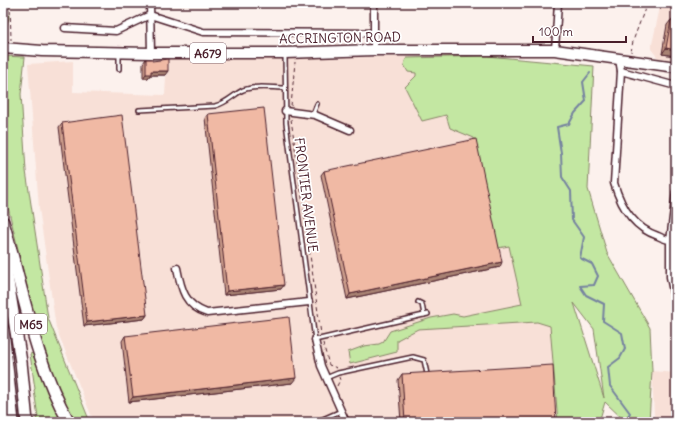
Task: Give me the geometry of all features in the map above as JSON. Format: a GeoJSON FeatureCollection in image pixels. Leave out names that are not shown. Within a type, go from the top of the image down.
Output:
{"type":"FeatureCollection","features":[{"type":"Feature","properties":{"kind":"highway","name":"M65"},"geometry":{"type":"LineString","coordinates":[[3,222],[35,339],[50,384],[69,422]]}},
{"type":"Feature","properties":{"kind":"highway","name":"M65"},"geometry":{"type":"LineString","coordinates":[[3,251],[21,362],[27,422]]}},
{"type":"Feature","properties":{"kind":"highway","name":"M65"},"geometry":{"type":"LineString","coordinates":[[3,330],[13,422]]}},
{"type":"Feature","properties":{"kind":"main road","name":"ACCRINGTON ROAD"},"geometry":{"type":"LineString","coordinates":[[7,49],[119,52],[285,53],[374,50],[555,50],[676,67]]}},
{"type":"Feature","properties":{"kind":"street"},"geometry":{"type":"LineString","coordinates":[[150,3],[151,52]]}},
{"type":"Feature","properties":{"kind":"street"},"geometry":{"type":"LineString","coordinates":[[374,3],[374,50]]}},
{"type":"Feature","properties":{"kind":"street"},"geometry":{"type":"LineString","coordinates":[[555,50],[558,3]]}},
{"type":"Feature","properties":{"kind":"street"},"geometry":{"type":"LineString","coordinates":[[65,28],[116,31],[150,15],[203,32],[374,34]]}},
{"type":"Feature","properties":{"kind":"street"},"geometry":{"type":"LineString","coordinates":[[619,59],[621,71],[614,184],[619,198],[634,220],[648,233],[673,240]]}},
{"type":"Feature","properties":{"kind":"street"},"geometry":{"type":"LineString","coordinates":[[621,71],[676,86]]}},
{"type":"Feature","properties":{"kind":"street"},"geometry":{"type":"LineString","coordinates":[[288,110],[313,114],[350,130]]}},
{"type":"Feature","properties":{"kind":"street"},"geometry":{"type":"LineString","coordinates":[[676,192],[670,277],[676,301]]}},
{"type":"Feature","properties":{"kind":"street"},"geometry":{"type":"LineString","coordinates":[[177,268],[182,290],[188,302],[195,308],[207,313],[309,302]]}},
{"type":"Feature","properties":{"kind":"street"},"geometry":{"type":"LineString","coordinates":[[315,340],[321,366],[346,422]]}},
{"type":"Feature","properties":{"kind":"lane"},"geometry":{"type":"LineString","coordinates":[[119,52],[119,69]]}},
{"type":"Feature","properties":{"kind":"lane","name":"FRONTIER AVENUE"},"geometry":{"type":"LineString","coordinates":[[285,53],[285,88],[309,302],[315,340]]}},
{"type":"Feature","properties":{"kind":"lane"},"geometry":{"type":"LineString","coordinates":[[139,110],[215,106],[223,104],[243,91],[249,89],[285,88]]}},
{"type":"Feature","properties":{"kind":"lane"},"geometry":{"type":"LineString","coordinates":[[313,114],[317,104]]}},
{"type":"Feature","properties":{"kind":"lane"},"geometry":{"type":"LineString","coordinates":[[315,340],[426,314],[422,304],[418,302]]}},
{"type":"Feature","properties":{"kind":"lane"},"geometry":{"type":"LineString","coordinates":[[326,378],[338,373],[413,357],[424,360],[427,374]]}},
{"type":"Feature","properties":{"kind":"lane"},"geometry":{"type":"LineString","coordinates":[[316,422],[341,411]]}},
{"type":"Feature","properties":{"kind":"path"},"geometry":{"type":"LineString","coordinates":[[7,49],[10,3]]}},
{"type":"Feature","properties":{"kind":"path"},"geometry":{"type":"LineString","coordinates":[[630,61],[633,41],[647,3]]}},
{"type":"Feature","properties":{"kind":"path"},"geometry":{"type":"LineString","coordinates":[[298,60],[294,63],[288,110],[322,338],[329,365],[337,366],[340,380],[338,382],[337,389]]}},
{"type":"Feature","properties":{"kind":"path"},"geometry":{"type":"LineString","coordinates":[[349,412],[354,422]]}},
{"type":"Feature","properties":{"kind":"shaded area"},"geometry":{"type":"Polygon","coordinates":[[[661,3],[676,3],[676,60],[658,58],[651,49],[661,3]]]}},
{"type":"Feature","properties":{"kind":"shaded area"},"geometry":{"type":"Polygon","coordinates":[[[487,56],[599,422],[94,422],[56,328],[39,208],[28,64],[73,61],[73,92],[165,95],[167,59],[487,56]]]}},
{"type":"Feature","properties":{"kind":"shaded area"},"geometry":{"type":"Polygon","coordinates":[[[652,371],[676,373],[676,422],[659,422],[654,415],[652,371]]]}},
{"type":"Feature","properties":{"kind":"green space"},"geometry":{"type":"Polygon","coordinates":[[[3,3],[8,3],[9,18],[3,36],[3,3]]]}},
{"type":"Feature","properties":{"kind":"green space"},"geometry":{"type":"Polygon","coordinates":[[[3,56],[25,57],[21,94],[26,171],[48,318],[90,422],[73,422],[56,384],[35,320],[6,199],[3,181],[3,56]]]}},
{"type":"Feature","properties":{"kind":"green space"},"geometry":{"type":"Polygon","coordinates":[[[487,56],[594,66],[588,189],[607,253],[650,328],[652,371],[649,422],[626,422],[605,402],[599,422],[558,422],[550,326],[537,322],[418,329],[397,340],[397,352],[350,364],[348,352],[364,346],[383,342],[390,331],[431,318],[453,314],[463,316],[522,304],[509,246],[498,248],[474,138],[450,128],[446,115],[422,121],[405,87],[416,76],[416,73],[408,72],[404,65],[407,58],[487,56]],[[574,303],[604,398],[594,329],[574,303]]]}},
{"type":"Feature","properties":{"kind":"green space"},"geometry":{"type":"Polygon","coordinates":[[[33,353],[62,422],[37,422],[36,417],[38,417],[30,354],[33,353]]]}},
{"type":"Feature","properties":{"kind":"building"},"geometry":{"type":"Polygon","coordinates":[[[671,20],[676,21],[676,50],[666,48],[671,20]]]}},
{"type":"Feature","properties":{"kind":"building"},"geometry":{"type":"Polygon","coordinates":[[[146,59],[152,59],[152,61],[168,59],[168,71],[151,71],[151,74],[146,74],[146,59]]]}},
{"type":"Feature","properties":{"kind":"building"},"geometry":{"type":"Polygon","coordinates":[[[264,108],[284,285],[227,291],[208,114],[264,108]]]}},
{"type":"Feature","properties":{"kind":"building"},"geometry":{"type":"Polygon","coordinates":[[[122,115],[147,315],[87,322],[62,123],[122,115]]]}},
{"type":"Feature","properties":{"kind":"building"},"geometry":{"type":"Polygon","coordinates":[[[476,139],[502,262],[350,294],[324,171],[476,139]]]}},
{"type":"Feature","properties":{"kind":"building"},"geometry":{"type":"Polygon","coordinates":[[[289,317],[296,378],[133,397],[125,336],[289,317]]]}},
{"type":"Feature","properties":{"kind":"building"},"geometry":{"type":"Polygon","coordinates":[[[553,365],[556,422],[405,422],[402,374],[553,365]]]}},
{"type":"Feature","properties":{"kind":"waterway"},"geometry":{"type":"LineString","coordinates":[[590,73],[583,82],[586,101],[575,113],[569,124],[557,127],[561,153],[562,177],[571,191],[572,220],[584,237],[580,258],[592,264],[598,276],[594,285],[580,286],[586,295],[604,304],[603,321],[622,333],[625,349],[620,358],[608,367],[610,386],[630,413],[624,422]]}}]}
